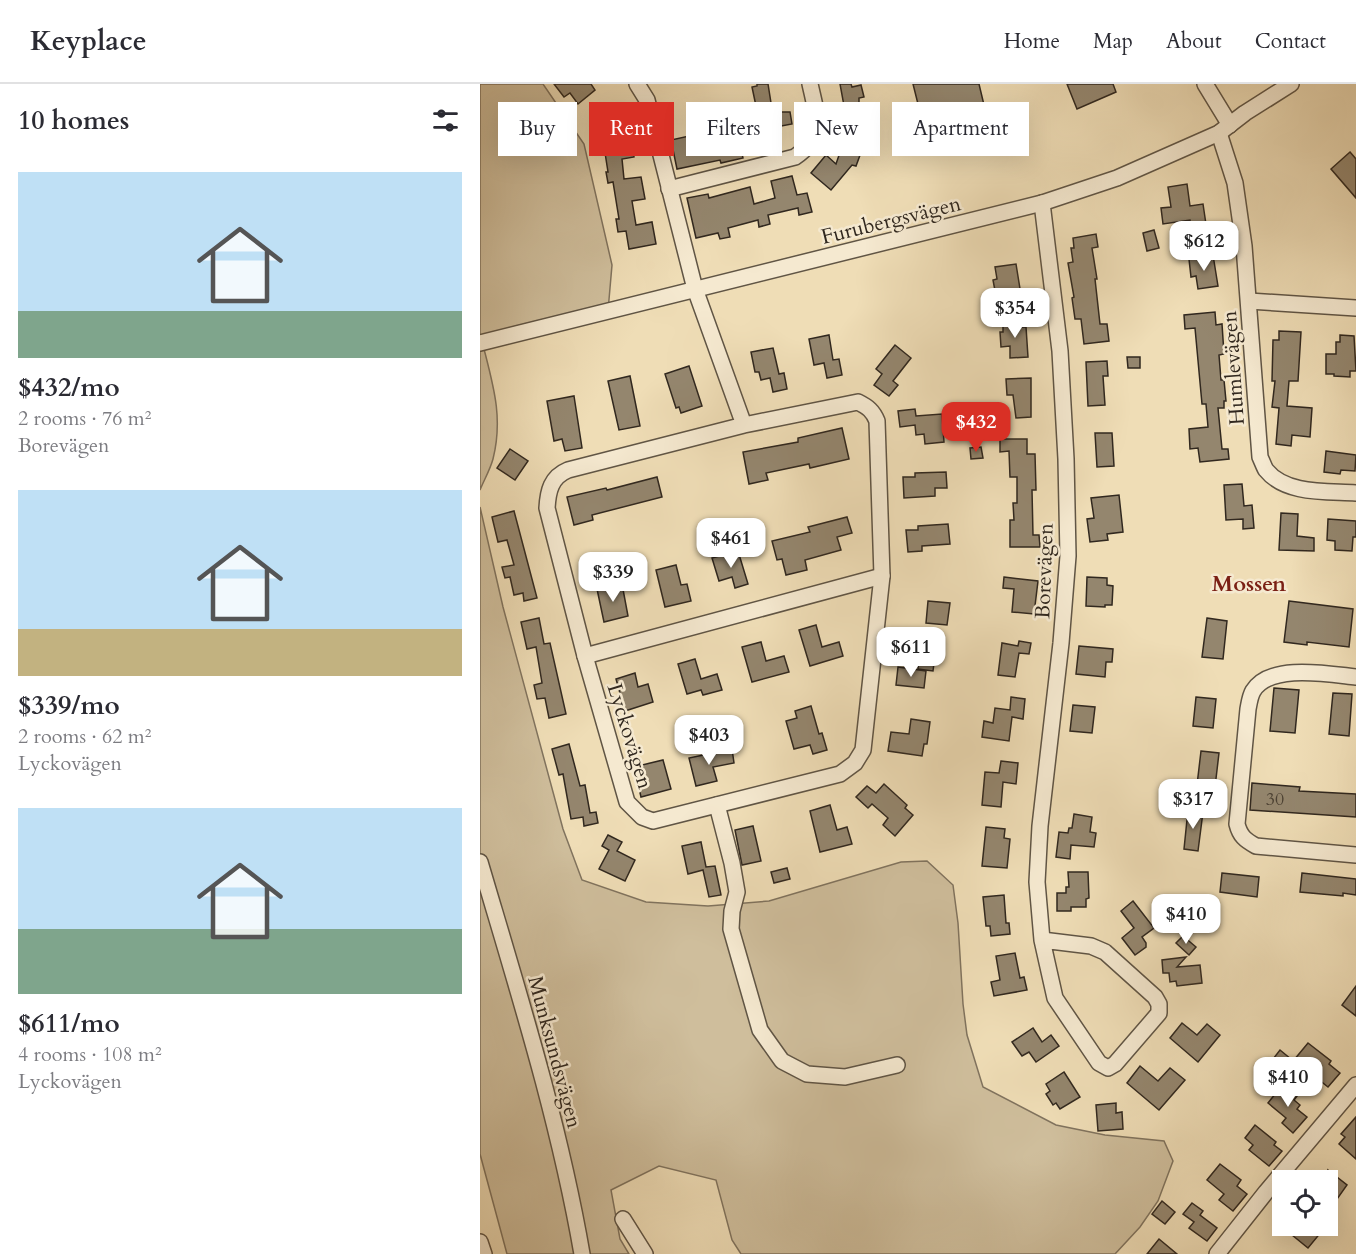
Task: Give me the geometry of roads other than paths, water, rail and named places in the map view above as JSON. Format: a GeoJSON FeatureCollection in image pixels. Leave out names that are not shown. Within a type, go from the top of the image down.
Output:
{"type":"FeatureCollection","features":[{"type":"Feature","properties":{"kind":"street"},"geometry":{"type":"LineString","coordinates":[[637,84],[647,100],[695,289],[744,425]]}},
{"type":"Feature","properties":{"kind":"street"},"geometry":{"type":"LineString","coordinates":[[669,189],[795,157],[809,148],[816,136],[818,119],[810,84]]}},
{"type":"Feature","properties":{"kind":"street","name":"Humlevägen"},"geometry":{"type":"LineString","coordinates":[[1205,84],[1225,129],[1235,183],[1244,246],[1260,457],[1266,470],[1293,487],[1356,493]]}},
{"type":"Feature","properties":{"kind":"street","name":"Furubergsvägen"},"geometry":{"type":"LineString","coordinates":[[480,343],[1042,203],[1128,173],[1225,129],[1291,84]]}},
{"type":"Feature","properties":{"kind":"street","name":"Borevägen"},"geometry":{"type":"LineString","coordinates":[[1042,203],[1060,351],[1068,556],[1037,882],[1042,940],[1055,998],[1099,1063],[1108,1068],[1115,1064],[1159,1013],[1159,1004],[1155,997],[1105,952],[1080,944],[1042,940]]}},
{"type":"Feature","properties":{"kind":"street"},"geometry":{"type":"LineString","coordinates":[[1249,301],[1356,308]]}},
{"type":"Feature","properties":{"kind":"street","name":"Lyckovägen"},"geometry":{"type":"LineString","coordinates":[[858,402],[869,408],[877,421],[882,576],[863,750],[855,763],[840,774],[653,821],[642,817],[627,802],[585,656],[547,508],[548,492],[561,473],[568,470],[744,425],[858,402]]}},
{"type":"Feature","properties":{"kind":"street"},"geometry":{"type":"LineString","coordinates":[[585,656],[882,576]]}},
{"type":"Feature","properties":{"kind":"street"},"geometry":{"type":"LineString","coordinates":[[1356,677],[1286,672],[1262,681],[1252,692],[1248,709],[1237,824],[1239,833],[1256,846],[1356,855]]}},
{"type":"Feature","properties":{"kind":"street"},"geometry":{"type":"LineString","coordinates":[[717,805],[737,892],[731,929],[760,1030],[782,1060],[807,1074],[845,1077],[897,1065]]}},
{"type":"Feature","properties":{"kind":"street","name":"Munksundsvägen"},"geometry":{"type":"LineString","coordinates":[[480,862],[540,1071],[568,1181],[582,1254]]}},
{"type":"Feature","properties":{"kind":"street"},"geometry":{"type":"LineString","coordinates":[[1217,1254],[1356,1085]]}},
{"type":"Feature","properties":{"kind":"street"},"geometry":{"type":"LineString","coordinates":[[623,1219],[645,1254]]}},
{"type":"Feature","properties":{"kind":"street"},"geometry":{"type":"LineString","coordinates":[[480,1242],[484,1254]]}},
{"type":"Feature","properties":{"kind":"district","name":"Mossen"},"geometry":{"type":"Point","coordinates":[1249,583]}}]}
